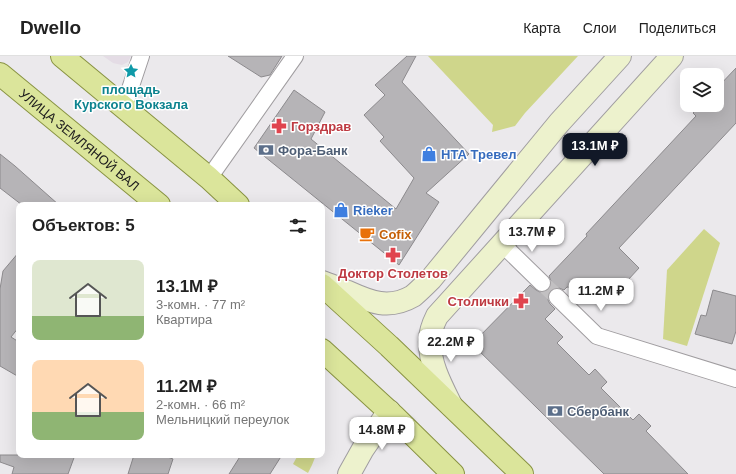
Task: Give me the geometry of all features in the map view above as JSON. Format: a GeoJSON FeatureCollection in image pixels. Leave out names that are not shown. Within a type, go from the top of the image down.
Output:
{"type":"FeatureCollection","features":[{"type":"Feature","properties":{"kind":"main road"},"geometry":{"type":"LineString","coordinates":[[62,56],[209,178],[235,202]]}},
{"type":"Feature","properties":{"kind":"main road"},"geometry":{"type":"LineString","coordinates":[[325,283],[367,300],[379,303],[390,303],[403,300],[414,295],[431,279],[559,123],[620,56]]}},
{"type":"Feature","properties":{"kind":"main road"},"geometry":{"type":"LineString","coordinates":[[452,407],[439,380],[431,353],[430,340],[432,326],[437,316],[672,56]]}},
{"type":"Feature","properties":{"kind":"main road","name":"УЛИЦА ЗЕМЛЯНОЙ ВАЛ"},"geometry":{"type":"LineString","coordinates":[[0,74],[155,202]]}},
{"type":"Feature","properties":{"kind":"main road"},"geometry":{"type":"LineString","coordinates":[[325,288],[389,346],[522,474]]}},
{"type":"Feature","properties":{"kind":"main road"},"geometry":{"type":"LineString","coordinates":[[325,353],[389,411],[453,474]]}},
{"type":"Feature","properties":{"kind":"main road"},"geometry":{"type":"LineString","coordinates":[[349,474],[363,449],[389,411]]}},
{"type":"Feature","properties":{"kind":"street"},"geometry":{"type":"LineString","coordinates":[[124,107],[141,56]]}},
{"type":"Feature","properties":{"kind":"street"},"geometry":{"type":"LineString","coordinates":[[209,178],[294,56]]}},
{"type":"Feature","properties":{"kind":"street"},"geometry":{"type":"LineString","coordinates":[[502,244],[542,283]]}},
{"type":"Feature","properties":{"kind":"street"},"geometry":{"type":"LineString","coordinates":[[557,297],[597,336],[736,379]]}},
{"type":"Feature","properties":{"kind":"shaded area"},"geometry":{"type":"Polygon","coordinates":[[[103,56],[131,56],[128,62],[122,65],[113,63],[103,56]]]}},
{"type":"Feature","properties":{"kind":"green space"},"geometry":{"type":"Polygon","coordinates":[[[428,56],[578,56],[525,113],[515,126],[492,132],[493,125],[428,56]]]}},
{"type":"Feature","properties":{"kind":"green space"},"geometry":{"type":"Polygon","coordinates":[[[704,229],[720,243],[687,346],[663,339],[667,270],[704,229]]]}},
{"type":"Feature","properties":{"kind":"green space"},"geometry":{"type":"Polygon","coordinates":[[[296,458],[315,458],[308,473],[293,464],[296,458]]]}},
{"type":"Feature","properties":{"kind":"building"},"geometry":{"type":"Polygon","coordinates":[[[228,56],[282,56],[270,75],[261,77],[228,56]]]}},
{"type":"Feature","properties":{"kind":"building"},"geometry":{"type":"Polygon","coordinates":[[[407,56],[416,56],[402,82],[469,154],[426,193],[439,202],[399,265],[325,205],[325,202],[321,202],[254,148],[294,90],[325,112],[311,139],[396,209],[414,178],[380,141],[384,137],[364,115],[385,95],[375,85],[407,56]]]}},
{"type":"Feature","properties":{"kind":"building"},"geometry":{"type":"Polygon","coordinates":[[[736,68],[736,123],[619,248],[639,268],[616,293],[567,287],[564,290],[554,288],[548,294],[548,300],[555,309],[545,319],[563,337],[557,343],[589,375],[595,369],[607,382],[601,388],[633,420],[639,414],[651,426],[646,431],[688,474],[604,474],[472,344],[530,285],[540,292],[545,292],[549,289],[551,286],[551,281],[549,276],[696,116],[693,113],[694,112],[724,112],[724,81],[736,68]]]}},
{"type":"Feature","properties":{"kind":"building"},"geometry":{"type":"Polygon","coordinates":[[[0,154],[56,202],[18,202],[0,188],[0,154]]]}},
{"type":"Feature","properties":{"kind":"building"},"geometry":{"type":"Polygon","coordinates":[[[16,256],[16,331],[11,337],[16,340],[16,375],[0,366],[0,289],[3,271],[16,256]]]}},
{"type":"Feature","properties":{"kind":"building"},"geometry":{"type":"Polygon","coordinates":[[[713,290],[736,296],[736,331],[732,344],[695,334],[701,315],[706,316],[713,290]]]}},
{"type":"Feature","properties":{"kind":"building"},"geometry":{"type":"Polygon","coordinates":[[[0,455],[16,455],[16,458],[74,458],[68,474],[12,474],[14,467],[0,462],[0,455]]]}},
{"type":"Feature","properties":{"kind":"building"},"geometry":{"type":"Polygon","coordinates":[[[133,458],[173,459],[168,474],[128,474],[133,458]]]}},
{"type":"Feature","properties":{"kind":"building"},"geometry":{"type":"Polygon","coordinates":[[[239,458],[280,458],[270,474],[229,474],[239,458]]]}},
{"type":"Feature","properties":{"kind":"tunnel"},"geometry":{"type":"LineString","coordinates":[[542,283],[557,297]]}},
{"type":"Feature","properties":{"kind":"place","name":"площадь Курского Вокзала"},"geometry":{"type":"Point","coordinates":[131,71]}},
{"type":"Feature","properties":{"kind":"place","name":"Горздрав"},"geometry":{"type":"Point","coordinates":[279,126]}},
{"type":"Feature","properties":{"kind":"place","name":"Фора-Банк"},"geometry":{"type":"Point","coordinates":[266,150]}},
{"type":"Feature","properties":{"kind":"place","name":"НТА Тревел"},"geometry":{"type":"Point","coordinates":[429,154]}},
{"type":"Feature","properties":{"kind":"place","name":"Rieker"},"geometry":{"type":"Point","coordinates":[341,210]}},
{"type":"Feature","properties":{"kind":"place","name":"Cofix"},"geometry":{"type":"Point","coordinates":[367,234]}},
{"type":"Feature","properties":{"kind":"place","name":"Доктор Столетов"},"geometry":{"type":"Point","coordinates":[393,255]}},
{"type":"Feature","properties":{"kind":"place","name":"Столички"},"geometry":{"type":"Point","coordinates":[521,301]}},
{"type":"Feature","properties":{"kind":"place","name":"Сбербанк"},"geometry":{"type":"Point","coordinates":[555,411]}}]}
